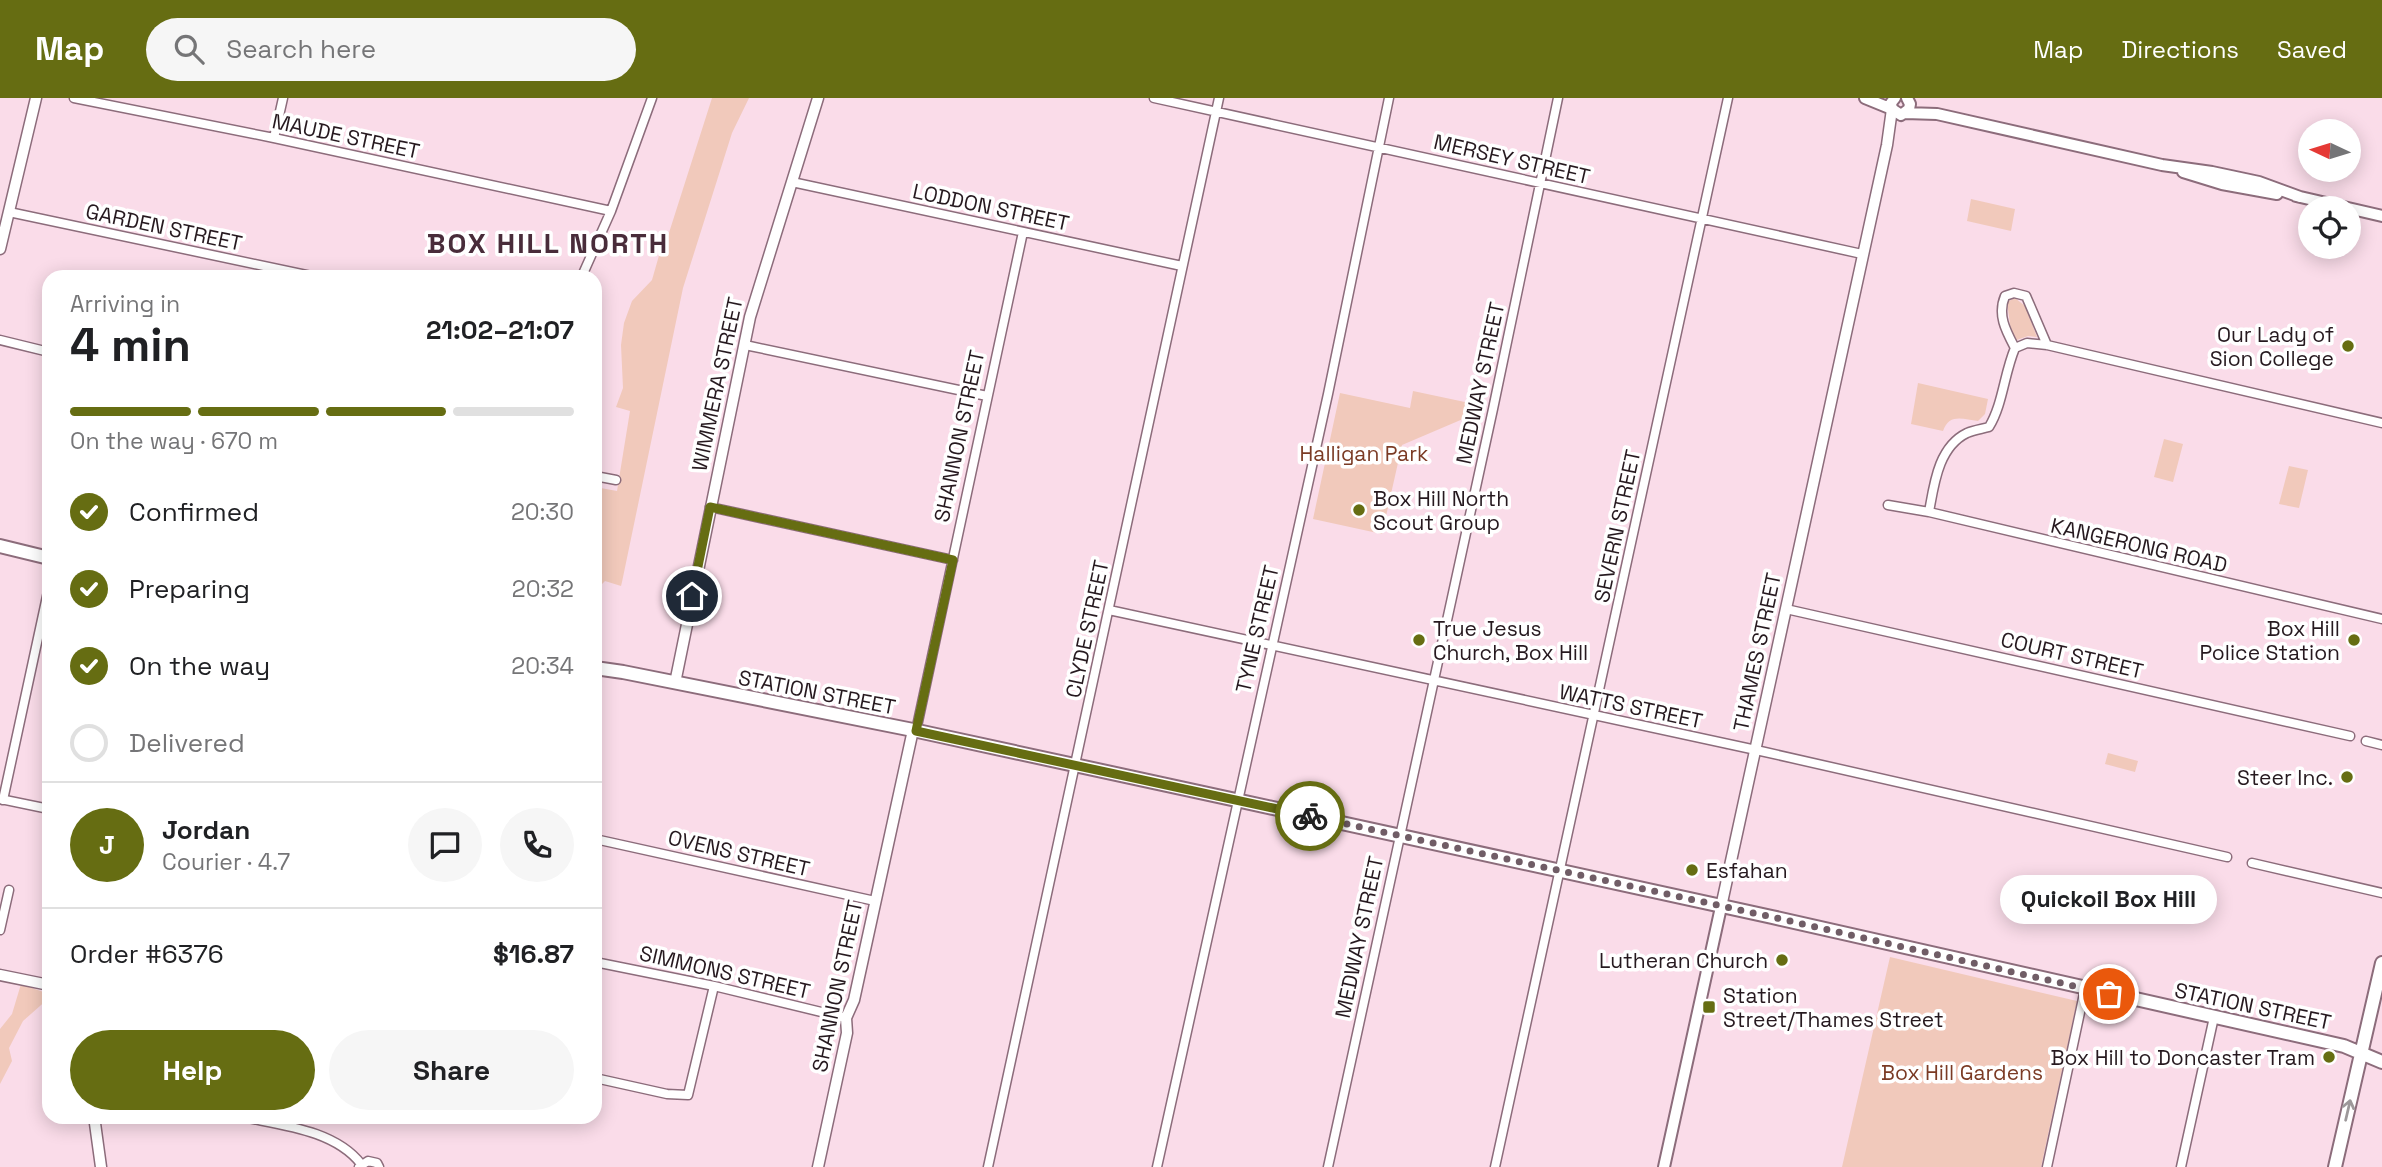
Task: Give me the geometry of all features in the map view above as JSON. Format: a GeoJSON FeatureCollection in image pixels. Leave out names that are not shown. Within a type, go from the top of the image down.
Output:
{"type":"FeatureCollection","features":[{"type":"Feature","properties":{"kind":"main road"},"geometry":{"type":"LineString","coordinates":[[1865,98],[1893,105],[1896,113],[1937,114],[2223,179],[2259,182],[2300,197],[2382,216]]}},
{"type":"Feature","properties":{"kind":"main road"},"geometry":{"type":"LineString","coordinates":[[1905,114],[1910,106],[1908,99]]}},
{"type":"Feature","properties":{"kind":"main road"},"geometry":{"type":"LineString","coordinates":[[1908,99],[1937,114]]}},
{"type":"Feature","properties":{"kind":"main road"},"geometry":{"type":"LineString","coordinates":[[0,546],[42,556]]}},
{"type":"Feature","properties":{"kind":"main road","name":"STATION STREET"},"geometry":{"type":"LineString","coordinates":[[602,669],[914,731],[1236,800],[2344,1046],[2382,1062]]}},
{"type":"Feature","properties":{"kind":"main road","name":"THAMES STREET"},"geometry":{"type":"LineString","coordinates":[[1664,1167],[1721,907]]}},
{"type":"Feature","properties":{"kind":"main road"},"geometry":{"type":"LineString","coordinates":[[2335,1167],[2382,963]]}},
{"type":"Feature","properties":{"kind":"street"},"geometry":{"type":"LineString","coordinates":[[0,249],[36,98]]}},
{"type":"Feature","properties":{"kind":"street","name":"MAUDE STREET"},"geometry":{"type":"LineString","coordinates":[[74,98],[611,211]]}},
{"type":"Feature","properties":{"kind":"street"},"geometry":{"type":"LineString","coordinates":[[274,138],[283,98]]}},
{"type":"Feature","properties":{"kind":"street"},"geometry":{"type":"LineString","coordinates":[[585,270],[611,211],[652,98]]}},
{"type":"Feature","properties":{"kind":"street","name":"WIMMERA STREET"},"geometry":{"type":"LineString","coordinates":[[675,683],[750,317],[818,98]]}},
{"type":"Feature","properties":{"kind":"street","name":"MERSEY STREET"},"geometry":{"type":"LineString","coordinates":[[1154,98],[1863,254]]}},
{"type":"Feature","properties":{"kind":"street","name":"CLYDE STREET"},"geometry":{"type":"LineString","coordinates":[[988,1167],[1219,98]]}},
{"type":"Feature","properties":{"kind":"street","name":"TYNE STREET"},"geometry":{"type":"LineString","coordinates":[[1157,1167],[1236,800],[1328,394],[1389,98]]}},
{"type":"Feature","properties":{"kind":"street","name":"MEDWAY STREET"},"geometry":{"type":"LineString","coordinates":[[1328,1167],[1558,98]]}},
{"type":"Feature","properties":{"kind":"street","name":"SEVERN STREET"},"geometry":{"type":"LineString","coordinates":[[1495,1167],[1728,98]]}},
{"type":"Feature","properties":{"kind":"street","name":"THAMES STREET"},"geometry":{"type":"LineString","coordinates":[[1721,907],[1887,145],[1893,105]]}},
{"type":"Feature","properties":{"kind":"street","name":"THAMES STREET"},"geometry":{"type":"LineString","coordinates":[[1887,145],[1905,114]]}},
{"type":"Feature","properties":{"kind":"street","name":"LODDON STREET"},"geometry":{"type":"LineString","coordinates":[[792,182],[1182,266]]}},
{"type":"Feature","properties":{"kind":"street","name":"GARDEN STREET"},"geometry":{"type":"LineString","coordinates":[[9,212],[283,270]]}},
{"type":"Feature","properties":{"kind":"street","name":"SHANNON STREET"},"geometry":{"type":"LineString","coordinates":[[818,1167],[847,1033],[846,1018],[854,1000],[953,560],[1023,232]]}},
{"type":"Feature","properties":{"kind":"street"},"geometry":{"type":"LineString","coordinates":[[2015,348],[2004,326],[2001,306],[2005,296],[2014,293],[2026,296],[2048,345]]}},
{"type":"Feature","properties":{"kind":"street"},"geometry":{"type":"LineString","coordinates":[[0,341],[42,350]]}},
{"type":"Feature","properties":{"kind":"street"},"geometry":{"type":"LineString","coordinates":[[1929,512],[1938,468],[1963,435],[1989,427],[1995,417],[2006,368],[2015,348],[2027,343],[2048,345],[2382,423]]}},
{"type":"Feature","properties":{"kind":"street"},"geometry":{"type":"LineString","coordinates":[[745,345],[987,396]]}},
{"type":"Feature","properties":{"kind":"street"},"geometry":{"type":"LineString","coordinates":[[602,478],[616,481]]}},
{"type":"Feature","properties":{"kind":"street","name":"KANGERONG ROAD"},"geometry":{"type":"LineString","coordinates":[[1888,505],[1929,512],[2382,620]]}},
{"type":"Feature","properties":{"kind":"street"},"geometry":{"type":"LineString","coordinates":[[710,507],[953,560]]}},
{"type":"Feature","properties":{"kind":"street","name":"COURT STREET"},"geometry":{"type":"LineString","coordinates":[[1786,609],[2350,736]]}},
{"type":"Feature","properties":{"kind":"street","name":"WATTS STREET"},"geometry":{"type":"LineString","coordinates":[[1109,610],[1756,750],[2227,858]]}},
{"type":"Feature","properties":{"kind":"street"},"geometry":{"type":"LineString","coordinates":[[42,619],[2,800],[42,808]]}},
{"type":"Feature","properties":{"kind":"street"},"geometry":{"type":"LineString","coordinates":[[2366,741],[2382,745]]}},
{"type":"Feature","properties":{"kind":"street","name":"OVENS STREET"},"geometry":{"type":"LineString","coordinates":[[602,841],[875,901]]}},
{"type":"Feature","properties":{"kind":"street"},"geometry":{"type":"LineString","coordinates":[[2252,863],[2382,893]]}},
{"type":"Feature","properties":{"kind":"street"},"geometry":{"type":"LineString","coordinates":[[0,930],[9,890]]}},
{"type":"Feature","properties":{"kind":"street","name":"SIMMONS STREET"},"geometry":{"type":"LineString","coordinates":[[602,963],[714,986],[846,1018]]}},
{"type":"Feature","properties":{"kind":"street"},"geometry":{"type":"LineString","coordinates":[[0,975],[42,984]]}},
{"type":"Feature","properties":{"kind":"street"},"geometry":{"type":"LineString","coordinates":[[602,1080],[667,1094],[688,1095],[714,986]]}},
{"type":"Feature","properties":{"kind":"street"},"geometry":{"type":"LineString","coordinates":[[2047,1167],[2085,989]]}},
{"type":"Feature","properties":{"kind":"street"},"geometry":{"type":"LineString","coordinates":[[2181,1167],[2214,1017]]}},
{"type":"Feature","properties":{"kind":"street"},"geometry":{"type":"LineString","coordinates":[[95,1124],[102,1167]]}},
{"type":"Feature","properties":{"kind":"street"},"geometry":{"type":"LineString","coordinates":[[273,1124],[333,1141],[352,1152],[360,1166],[372,1161],[379,1167]]}},
{"type":"Feature","properties":{"kind":"green space"},"geometry":{"type":"Polygon","coordinates":[[[712,98],[749,98],[732,133],[683,288],[621,586],[605,581],[602,584],[602,488],[617,491],[630,411],[616,407],[623,388],[621,345],[624,323],[632,301],[652,280],[664,238],[667,239],[712,98]]]}},
{"type":"Feature","properties":{"kind":"green space"},"geometry":{"type":"Polygon","coordinates":[[[1971,199],[2015,209],[2011,231],[1967,221],[1971,199]]]}},
{"type":"Feature","properties":{"kind":"green space"},"geometry":{"type":"Polygon","coordinates":[[[2015,298],[2025,306],[2037,337],[2028,336],[2014,341],[2012,339],[2007,302],[2015,298]]]}},
{"type":"Feature","properties":{"kind":"green space"},"geometry":{"type":"Polygon","coordinates":[[[1918,383],[1988,399],[1985,414],[1978,421],[1953,419],[1943,431],[1911,424],[1918,383]]]}},
{"type":"Feature","properties":{"kind":"green space","name":"Halligan Park"},"geometry":{"type":"Polygon","coordinates":[[[1413,391],[1479,405],[1477,413],[1402,445],[1382,534],[1313,519],[1340,393],[1410,408],[1413,391]]]}},
{"type":"Feature","properties":{"kind":"green space"},"geometry":{"type":"Polygon","coordinates":[[[2164,439],[2183,444],[2173,482],[2154,477],[2164,439]]]}},
{"type":"Feature","properties":{"kind":"green space"},"geometry":{"type":"Polygon","coordinates":[[[2289,466],[2308,470],[2299,508],[2279,504],[2289,466]]]}},
{"type":"Feature","properties":{"kind":"green space"},"geometry":{"type":"Polygon","coordinates":[[[2108,753],[2138,761],[2135,772],[2105,764],[2108,753]]]}},
{"type":"Feature","properties":{"kind":"green space","name":"Box Hill Gardens"},"geometry":{"type":"Polygon","coordinates":[[[1890,957],[2077,1001],[2041,1167],[1842,1167],[1890,957]]]}},
{"type":"Feature","properties":{"kind":"green space"},"geometry":{"type":"Polygon","coordinates":[[[21,984],[42,992],[42,1004],[23,1021],[9,1048],[12,1061],[0,1084],[0,1029],[12,1014],[21,984]]]}},
{"type":"Feature","properties":{"kind":"way so far"},"geometry":{"type":"LineString","coordinates":[[1310,816],[2109,994]]}},
{"type":"Feature","properties":{"kind":"place","name":"Our Lady of Sion College"},"geometry":{"type":"Point","coordinates":[2348,346]}},
{"type":"Feature","properties":{"kind":"place","name":"Box Hill North Scout Group"},"geometry":{"type":"Point","coordinates":[1359,510]}},
{"type":"Feature","properties":{"kind":"place","name":"True Jesus Church, Box Hill"},"geometry":{"type":"Point","coordinates":[1419,640]}},
{"type":"Feature","properties":{"kind":"place","name":"Box Hill Police Station"},"geometry":{"type":"Point","coordinates":[2354,640]}},
{"type":"Feature","properties":{"kind":"place","name":"Steer Inc."},"geometry":{"type":"Point","coordinates":[2347,777]}},
{"type":"Feature","properties":{"kind":"place","name":"Esfahan"},"geometry":{"type":"Point","coordinates":[1692,870]}},
{"type":"Feature","properties":{"kind":"place","name":"Lutheran Church"},"geometry":{"type":"Point","coordinates":[1782,960]}},
{"type":"Feature","properties":{"kind":"place","name":"Quickoil Box Hill"},"geometry":{"type":"Point","coordinates":[2109,994]}},
{"type":"Feature","properties":{"kind":"place","name":"Station Street/Thames Street"},"geometry":{"type":"Point","coordinates":[1709,1007]}},
{"type":"Feature","properties":{"kind":"place","name":"Box Hill to Doncaster Tram"},"geometry":{"type":"Point","coordinates":[2329,1057]}},
{"type":"Feature","properties":{"kind":"district","name":"BOX HILL NORTH"},"geometry":{"type":"Point","coordinates":[548,243]}},
{"type":"Feature","properties":{"kind":"route"},"geometry":{"type":"LineString","coordinates":[[692,596],[710,507],[953,560],[916,731],[1310,816]]}}]}
